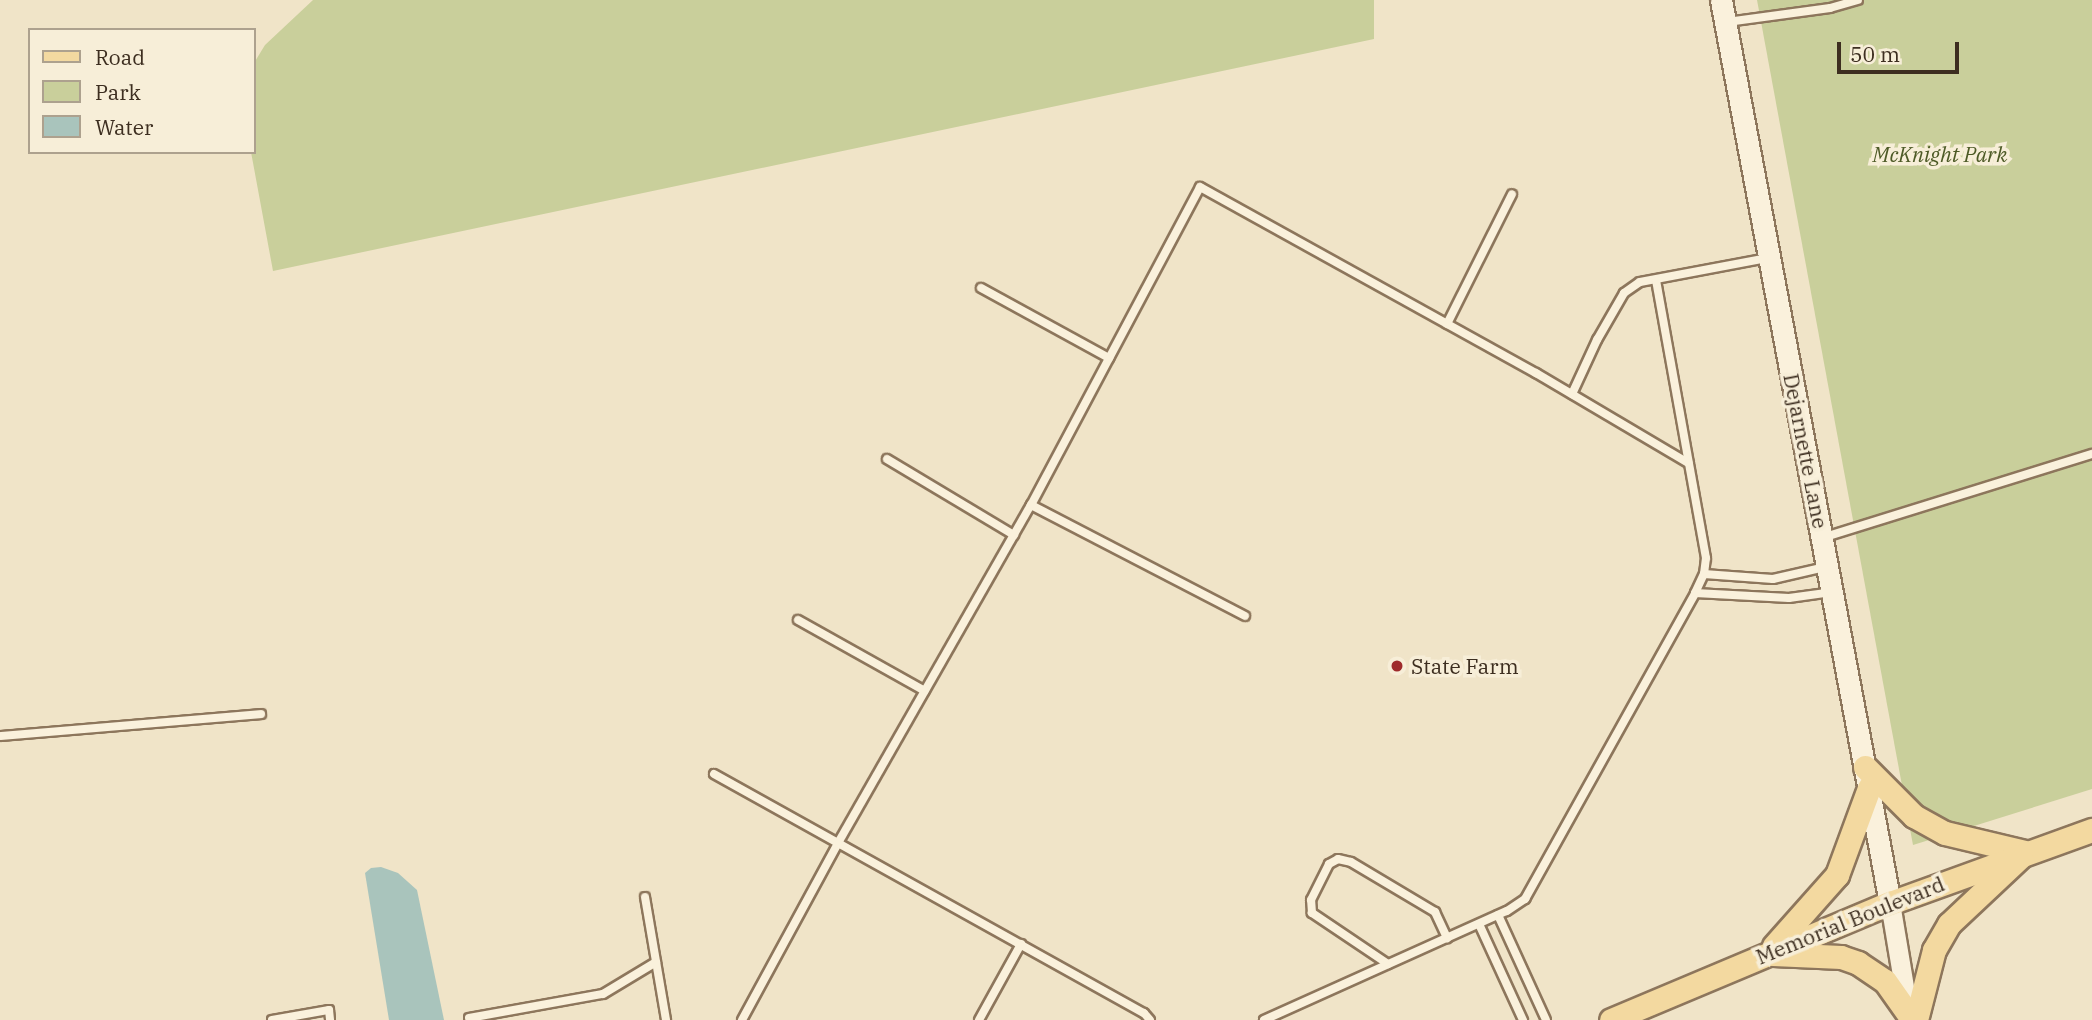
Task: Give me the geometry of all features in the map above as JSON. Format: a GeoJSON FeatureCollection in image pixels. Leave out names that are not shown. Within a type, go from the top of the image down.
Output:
{"type":"FeatureCollection","features":[{"type":"Feature","properties":{"kind":"main road","name":"Dejarnette Lane"},"geometry":{"type":"LineString","coordinates":[[1721,0],[1891,903]]}},
{"type":"Feature","properties":{"kind":"main road"},"geometry":{"type":"LineString","coordinates":[[1767,954],[1838,875],[1867,778],[1914,816],[1945,833],[2025,852]]}},
{"type":"Feature","properties":{"kind":"main road","name":"Memorial Boulevard"},"geometry":{"type":"LineString","coordinates":[[1611,1020],[1891,903],[2025,852],[2092,830]]}},
{"type":"Feature","properties":{"kind":"main road"},"geometry":{"type":"LineString","coordinates":[[1912,1018],[1934,950],[1949,924],[2025,852]]}},
{"type":"Feature","properties":{"kind":"main road"},"geometry":{"type":"LineString","coordinates":[[1767,954],[1841,957],[1858,963],[1885,981],[1912,1018]]}},
{"type":"Feature","properties":{"kind":"street"},"geometry":{"type":"LineString","coordinates":[[1891,903],[1912,1018]]}},
{"type":"Feature","properties":{"kind":"lane"},"geometry":{"type":"LineString","coordinates":[[1726,22],[1830,8],[1858,0]]}},
{"type":"Feature","properties":{"kind":"lane"},"geometry":{"type":"LineString","coordinates":[[743,1020],[838,844],[1031,505],[1200,187],[1572,394],[1688,463]]}},
{"type":"Feature","properties":{"kind":"lane"},"geometry":{"type":"LineString","coordinates":[[1447,324],[1512,194]]}},
{"type":"Feature","properties":{"kind":"lane"},"geometry":{"type":"LineString","coordinates":[[1572,394],[1597,340],[1624,293],[1640,282],[1770,257]]}},
{"type":"Feature","properties":{"kind":"lane"},"geometry":{"type":"LineString","coordinates":[[1264,1020],[1479,924],[1525,899],[1695,593],[1706,558],[1656,281]]}},
{"type":"Feature","properties":{"kind":"lane"},"geometry":{"type":"LineString","coordinates":[[981,288],[1109,358]]}},
{"type":"Feature","properties":{"kind":"lane"},"geometry":{"type":"LineString","coordinates":[[1822,538],[2092,454]]}},
{"type":"Feature","properties":{"kind":"lane"},"geometry":{"type":"LineString","coordinates":[[887,459],[1014,535]]}},
{"type":"Feature","properties":{"kind":"lane"},"geometry":{"type":"LineString","coordinates":[[1031,505],[1245,616]]}},
{"type":"Feature","properties":{"kind":"lane"},"geometry":{"type":"LineString","coordinates":[[1703,574],[1773,579],[1828,566]]}},
{"type":"Feature","properties":{"kind":"lane"},"geometry":{"type":"LineString","coordinates":[[1695,593],[1789,598],[1832,592]]}},
{"type":"Feature","properties":{"kind":"lane"},"geometry":{"type":"LineString","coordinates":[[798,620],[925,691]]}},
{"type":"Feature","properties":{"kind":"lane"},"geometry":{"type":"LineString","coordinates":[[0,736],[261,714]]}},
{"type":"Feature","properties":{"kind":"lane"},"geometry":{"type":"LineString","coordinates":[[713,774],[1144,1013],[1150,1020]]}},
{"type":"Feature","properties":{"kind":"lane"},"geometry":{"type":"LineString","coordinates":[[1388,964],[1312,914],[1311,900],[1329,864],[1338,859],[1351,862],[1435,912],[1447,938]]}},
{"type":"Feature","properties":{"kind":"lane"},"geometry":{"type":"LineString","coordinates":[[645,897],[666,1020]]}},
{"type":"Feature","properties":{"kind":"lane"},"geometry":{"type":"LineString","coordinates":[[1498,915],[1546,1020]]}},
{"type":"Feature","properties":{"kind":"lane"},"geometry":{"type":"LineString","coordinates":[[1479,924],[1523,1020]]}},
{"type":"Feature","properties":{"kind":"lane"},"geometry":{"type":"LineString","coordinates":[[979,1020],[1021,944]]}},
{"type":"Feature","properties":{"kind":"lane"},"geometry":{"type":"LineString","coordinates":[[469,1018],[603,994],[656,962]]}},
{"type":"Feature","properties":{"kind":"lane"},"geometry":{"type":"LineString","coordinates":[[272,1020],[329,1010],[330,1020]]}},
{"type":"Feature","properties":{"kind":"green space"},"geometry":{"type":"Polygon","coordinates":[[[313,0],[1374,0],[1374,39],[273,271],[251,154],[256,154],[256,60],[265,45],[313,0]]]}},
{"type":"Feature","properties":{"kind":"green space","name":"McKnight Park"},"geometry":{"type":"Polygon","coordinates":[[[1757,0],[2092,0],[2092,789],[1913,845],[1757,0]]]}},
{"type":"Feature","properties":{"kind":"water"},"geometry":{"type":"Polygon","coordinates":[[[381,867],[398,873],[417,890],[444,1020],[389,1020],[365,873],[371,868],[381,867]]]}},
{"type":"Feature","properties":{"kind":"place","name":"State Farm"},"geometry":{"type":"Point","coordinates":[1397,666]}}]}
